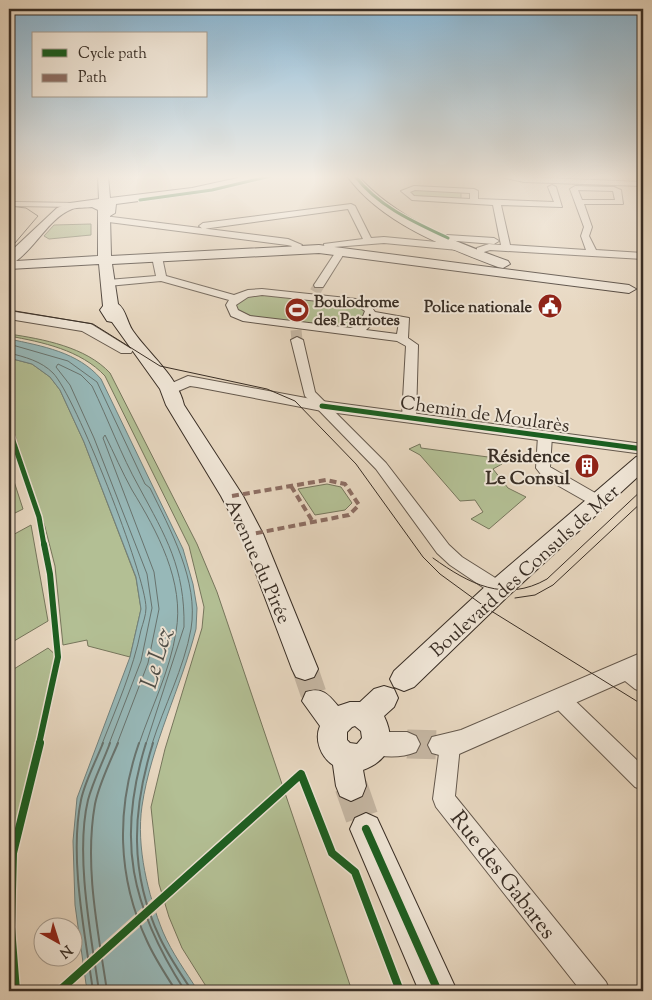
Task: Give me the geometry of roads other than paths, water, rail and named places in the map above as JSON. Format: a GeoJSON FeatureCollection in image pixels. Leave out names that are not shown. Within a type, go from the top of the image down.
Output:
{"type":"FeatureCollection","features":[{"type":"Feature","properties":{"kind":"main road"},"geometry":{"type":"LineString","coordinates":[[9,265],[27,258],[49,223]]}},
{"type":"Feature","properties":{"kind":"main road"},"geometry":{"type":"LineString","coordinates":[[104,223],[104,259],[111,307],[108,310],[118,340],[126,350]]}},
{"type":"Feature","properties":{"kind":"main road"},"geometry":{"type":"LineString","coordinates":[[416,223],[476,253],[488,265]]}},
{"type":"Feature","properties":{"kind":"main road"},"geometry":{"type":"LineString","coordinates":[[9,259],[104,259],[329,250],[488,265],[636,290]]}},
{"type":"Feature","properties":{"kind":"main road","name":"Avenue du Pirée"},"geometry":{"type":"LineString","coordinates":[[111,307],[115,308],[124,330],[145,357],[172,398],[232,496],[252,534],[305,669]]}},
{"type":"Feature","properties":{"kind":"main road","name":"Avenue du Pirée"},"geometry":{"type":"LineString","coordinates":[[126,350],[170,403],[172,398]]}},
{"type":"Feature","properties":{"kind":"main road","name":"Boulevard des Consuls de Mer"},"geometry":{"type":"LineString","coordinates":[[404,679],[499,589],[643,461]]}},
{"type":"Feature","properties":{"kind":"main road"},"geometry":{"type":"LineString","coordinates":[[316,701],[335,723]]}},
{"type":"Feature","properties":{"kind":"main road"},"geometry":{"type":"LineString","coordinates":[[374,707],[376,744],[366,755],[350,757],[342,754],[332,744],[331,729],[335,723],[348,715],[374,707]]}},
{"type":"Feature","properties":{"kind":"main road"},"geometry":{"type":"LineString","coordinates":[[350,757],[348,768],[351,786]]}},
{"type":"Feature","properties":{"kind":"main road"},"geometry":{"type":"LineString","coordinates":[[366,829],[438,991]]}},
{"type":"Feature","properties":{"kind":"street"},"geometry":{"type":"LineString","coordinates":[[134,223],[288,242],[297,245],[294,250]]}},
{"type":"Feature","properties":{"kind":"street"},"geometry":{"type":"LineString","coordinates":[[194,230],[200,226],[225,223]]}},
{"type":"Feature","properties":{"kind":"street"},"geometry":{"type":"LineString","coordinates":[[359,223],[368,241]]}},
{"type":"Feature","properties":{"kind":"street"},"geometry":{"type":"LineString","coordinates":[[501,223],[505,244]]}},
{"type":"Feature","properties":{"kind":"street"},"geometry":{"type":"LineString","coordinates":[[586,223],[588,227],[585,236],[592,253]]}},
{"type":"Feature","properties":{"kind":"street"},"geometry":{"type":"LineString","coordinates":[[442,237],[554,250],[643,256]]}},
{"type":"Feature","properties":{"kind":"street"},"geometry":{"type":"LineString","coordinates":[[315,291],[329,250],[327,246],[332,244],[368,241],[446,244],[476,253],[489,246],[505,244]]}},
{"type":"Feature","properties":{"kind":"street"},"geometry":{"type":"LineString","coordinates":[[157,257],[161,278]]}},
{"type":"Feature","properties":{"kind":"street"},"geometry":{"type":"LineString","coordinates":[[108,284],[161,278],[235,299],[244,295],[262,292],[315,291],[361,303],[370,309],[365,326],[352,331]]}},
{"type":"Feature","properties":{"kind":"street"},"geometry":{"type":"LineString","coordinates":[[235,299],[231,308],[242,318],[297,332],[352,331],[402,338],[412,345],[409,417]]}},
{"type":"Feature","properties":{"kind":"street"},"geometry":{"type":"LineString","coordinates":[[370,314],[405,320],[402,338]]}},
{"type":"Feature","properties":{"kind":"street","name":"Avenue du Pirée"},"geometry":{"type":"LineString","coordinates":[[9,315],[86,327],[126,350]]}},
{"type":"Feature","properties":{"kind":"street"},"geometry":{"type":"LineString","coordinates":[[297,332],[309,393],[381,466],[443,549],[499,589]]}},
{"type":"Feature","properties":{"kind":"street","name":"Chemin de Moularès"},"geometry":{"type":"LineString","coordinates":[[172,398],[188,381],[322,406],[643,449]]}},
{"type":"Feature","properties":{"kind":"street"},"geometry":{"type":"LineString","coordinates":[[545,436],[542,468],[548,474],[599,502]]}},
{"type":"Feature","properties":{"kind":"street"},"geometry":{"type":"LineString","coordinates":[[446,745],[639,671]]}},
{"type":"Feature","properties":{"kind":"street"},"geometry":{"type":"LineString","coordinates":[[561,700],[643,780]]}},
{"type":"Feature","properties":{"kind":"street"},"geometry":{"type":"LineString","coordinates":[[376,744],[407,744]]}},
{"type":"Feature","properties":{"kind":"street","name":"Rue des Gabares"},"geometry":{"type":"LineString","coordinates":[[446,745],[444,799],[597,991]]}},
{"type":"Feature","properties":{"kind":"water","name":"Le Lez"},"geometry":{"type":"Polygon","coordinates":[[[9,339],[47,348],[70,356],[82,362],[101,379],[183,549],[193,584],[197,608],[196,629],[146,783],[142,806],[141,838],[148,887],[163,932],[179,962],[198,991],[89,991],[86,984],[82,955],[82,918],[77,918],[75,905],[73,841],[77,798],[130,657],[141,609],[136,577],[84,442],[60,390],[50,377],[32,364],[9,358],[9,339]]]}},
{"type":"Feature","properties":{"kind":"tunnel"},"geometry":{"type":"LineString","coordinates":[[315,292],[319,285]]}},
{"type":"Feature","properties":{"kind":"tunnel"},"geometry":{"type":"LineString","coordinates":[[296,330],[297,340]]}},
{"type":"Feature","properties":{"kind":"tunnel"},"geometry":{"type":"LineString","coordinates":[[305,669],[316,701]]}},
{"type":"Feature","properties":{"kind":"tunnel"},"geometry":{"type":"LineString","coordinates":[[419,744],[407,744],[441,745]]}},
{"type":"Feature","properties":{"kind":"tunnel"},"geometry":{"type":"LineString","coordinates":[[351,786],[366,829]]}},
{"type":"Feature","properties":{"kind":"tram line"},"geometry":{"type":"LineString","coordinates":[[9,250],[32,223]]}},
{"type":"Feature","properties":{"kind":"tram line"},"geometry":{"type":"LineString","coordinates":[[9,310],[93,324],[160,366],[267,389],[295,401],[356,464],[423,557],[440,574],[488,609],[643,705]]}},
{"type":"Feature","properties":{"kind":"tram line"},"geometry":{"type":"LineString","coordinates":[[433,558],[460,576],[488,587],[502,590],[517,590],[532,586],[547,579],[643,489]]}},
{"type":"Feature","properties":{"kind":"tram line"},"geometry":{"type":"LineString","coordinates":[[515,598],[535,595],[553,585],[643,501]]}},
{"type":"Feature","properties":{"kind":"place","name":"Police nationale"},"geometry":{"type":"Point","coordinates":[550,306]}},
{"type":"Feature","properties":{"kind":"place","name":"Boulodrome des Patriotes"},"geometry":{"type":"Point","coordinates":[297,310]}},
{"type":"Feature","properties":{"kind":"place","name":"Résidence Le Consul"},"geometry":{"type":"Point","coordinates":[587,466]}}]}
